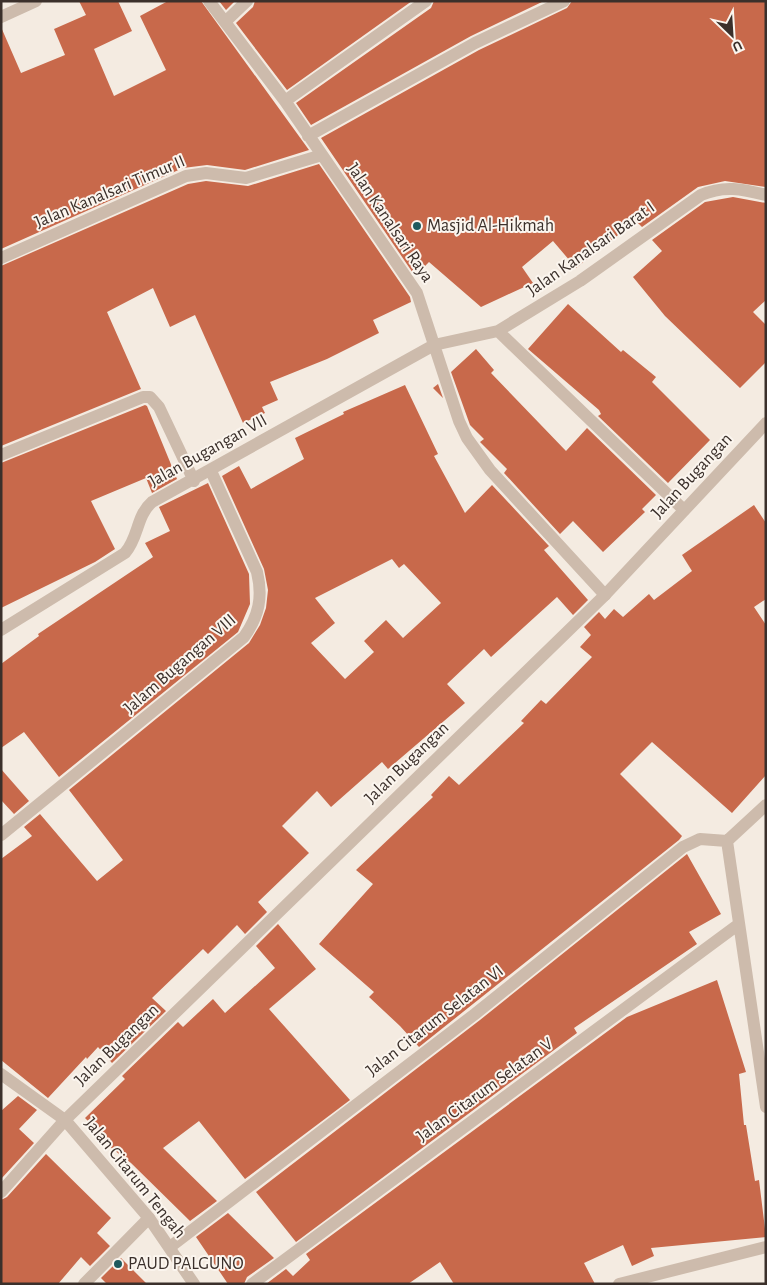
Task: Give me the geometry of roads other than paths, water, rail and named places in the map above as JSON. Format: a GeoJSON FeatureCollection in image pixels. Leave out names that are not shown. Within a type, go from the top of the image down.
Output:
{"type":"FeatureCollection","features":[{"type":"Feature","properties":{"kind":"street"},"geometry":{"type":"LineString","coordinates":[[1,17],[36,1]]}},
{"type":"Feature","properties":{"kind":"street","name":"Jalan Kanalsari Raya"},"geometry":{"type":"LineString","coordinates":[[209,1],[285,101],[417,292],[459,421],[467,438],[490,470],[605,595]]}},
{"type":"Feature","properties":{"kind":"street"},"geometry":{"type":"LineString","coordinates":[[225,22],[247,1]]}},
{"type":"Feature","properties":{"kind":"street"},"geometry":{"type":"LineString","coordinates":[[285,101],[426,1]]}},
{"type":"Feature","properties":{"kind":"street"},"geometry":{"type":"LineString","coordinates":[[308,136],[475,43],[564,1]]}},
{"type":"Feature","properties":{"kind":"street","name":"Jalan Kanalsari Timur II"},"geometry":{"type":"LineString","coordinates":[[1,258],[186,176],[206,173],[246,178],[322,155]]}},
{"type":"Feature","properties":{"kind":"street","name":"Jalan Kanalsari Barat I"},"geometry":{"type":"LineString","coordinates":[[434,346],[498,331],[580,281],[701,195],[716,189],[732,188],[766,195]]}},
{"type":"Feature","properties":{"kind":"street"},"geometry":{"type":"LineString","coordinates":[[498,331],[684,510]]}},
{"type":"Feature","properties":{"kind":"street","name":"Jalan Bugangan VII"},"geometry":{"type":"LineString","coordinates":[[1,630],[113,562],[132,545],[144,508],[152,502],[434,346]]}},
{"type":"Feature","properties":{"kind":"street"},"geometry":{"type":"LineString","coordinates":[[1,455],[143,397],[150,397],[159,407],[194,480]]}},
{"type":"Feature","properties":{"kind":"street","name":"Jalan Bugangan"},"geometry":{"type":"LineString","coordinates":[[1,1192],[65,1120],[605,595],[766,423]]}},
{"type":"Feature","properties":{"kind":"street","name":"Jalam Bugangan VIII"},"geometry":{"type":"LineString","coordinates":[[1,835],[244,637],[253,624],[260,604],[261,586],[257,572],[211,471]]}},
{"type":"Feature","properties":{"kind":"street"},"geometry":{"type":"LineString","coordinates":[[766,805],[727,841],[766,1107]]}},
{"type":"Feature","properties":{"kind":"street","name":"Jalan Citarum Selatan VI"},"geometry":{"type":"LineString","coordinates":[[170,1247],[475,1014],[677,851],[700,839],[727,841]]}},
{"type":"Feature","properties":{"kind":"street","name":"Jalan Citarum Selatan V"},"geometry":{"type":"LineString","coordinates":[[252,1284],[740,924]]}},
{"type":"Feature","properties":{"kind":"street","name":"Jalan Citarum Tengah"},"geometry":{"type":"LineString","coordinates":[[1,1074],[65,1120],[149,1218],[170,1247],[191,1282]]}},
{"type":"Feature","properties":{"kind":"street"},"geometry":{"type":"LineString","coordinates":[[84,1284],[149,1218]]}},
{"type":"Feature","properties":{"kind":"street"},"geometry":{"type":"LineString","coordinates":[[619,1284],[766,1247]]}},
{"type":"Feature","properties":{"kind":"place","name":"Masjid Al-Hikmah"},"geometry":{"type":"Point","coordinates":[417,226]}},
{"type":"Feature","properties":{"kind":"place","name":"PAUD PALGUNO"},"geometry":{"type":"Point","coordinates":[118,1264]}}]}
